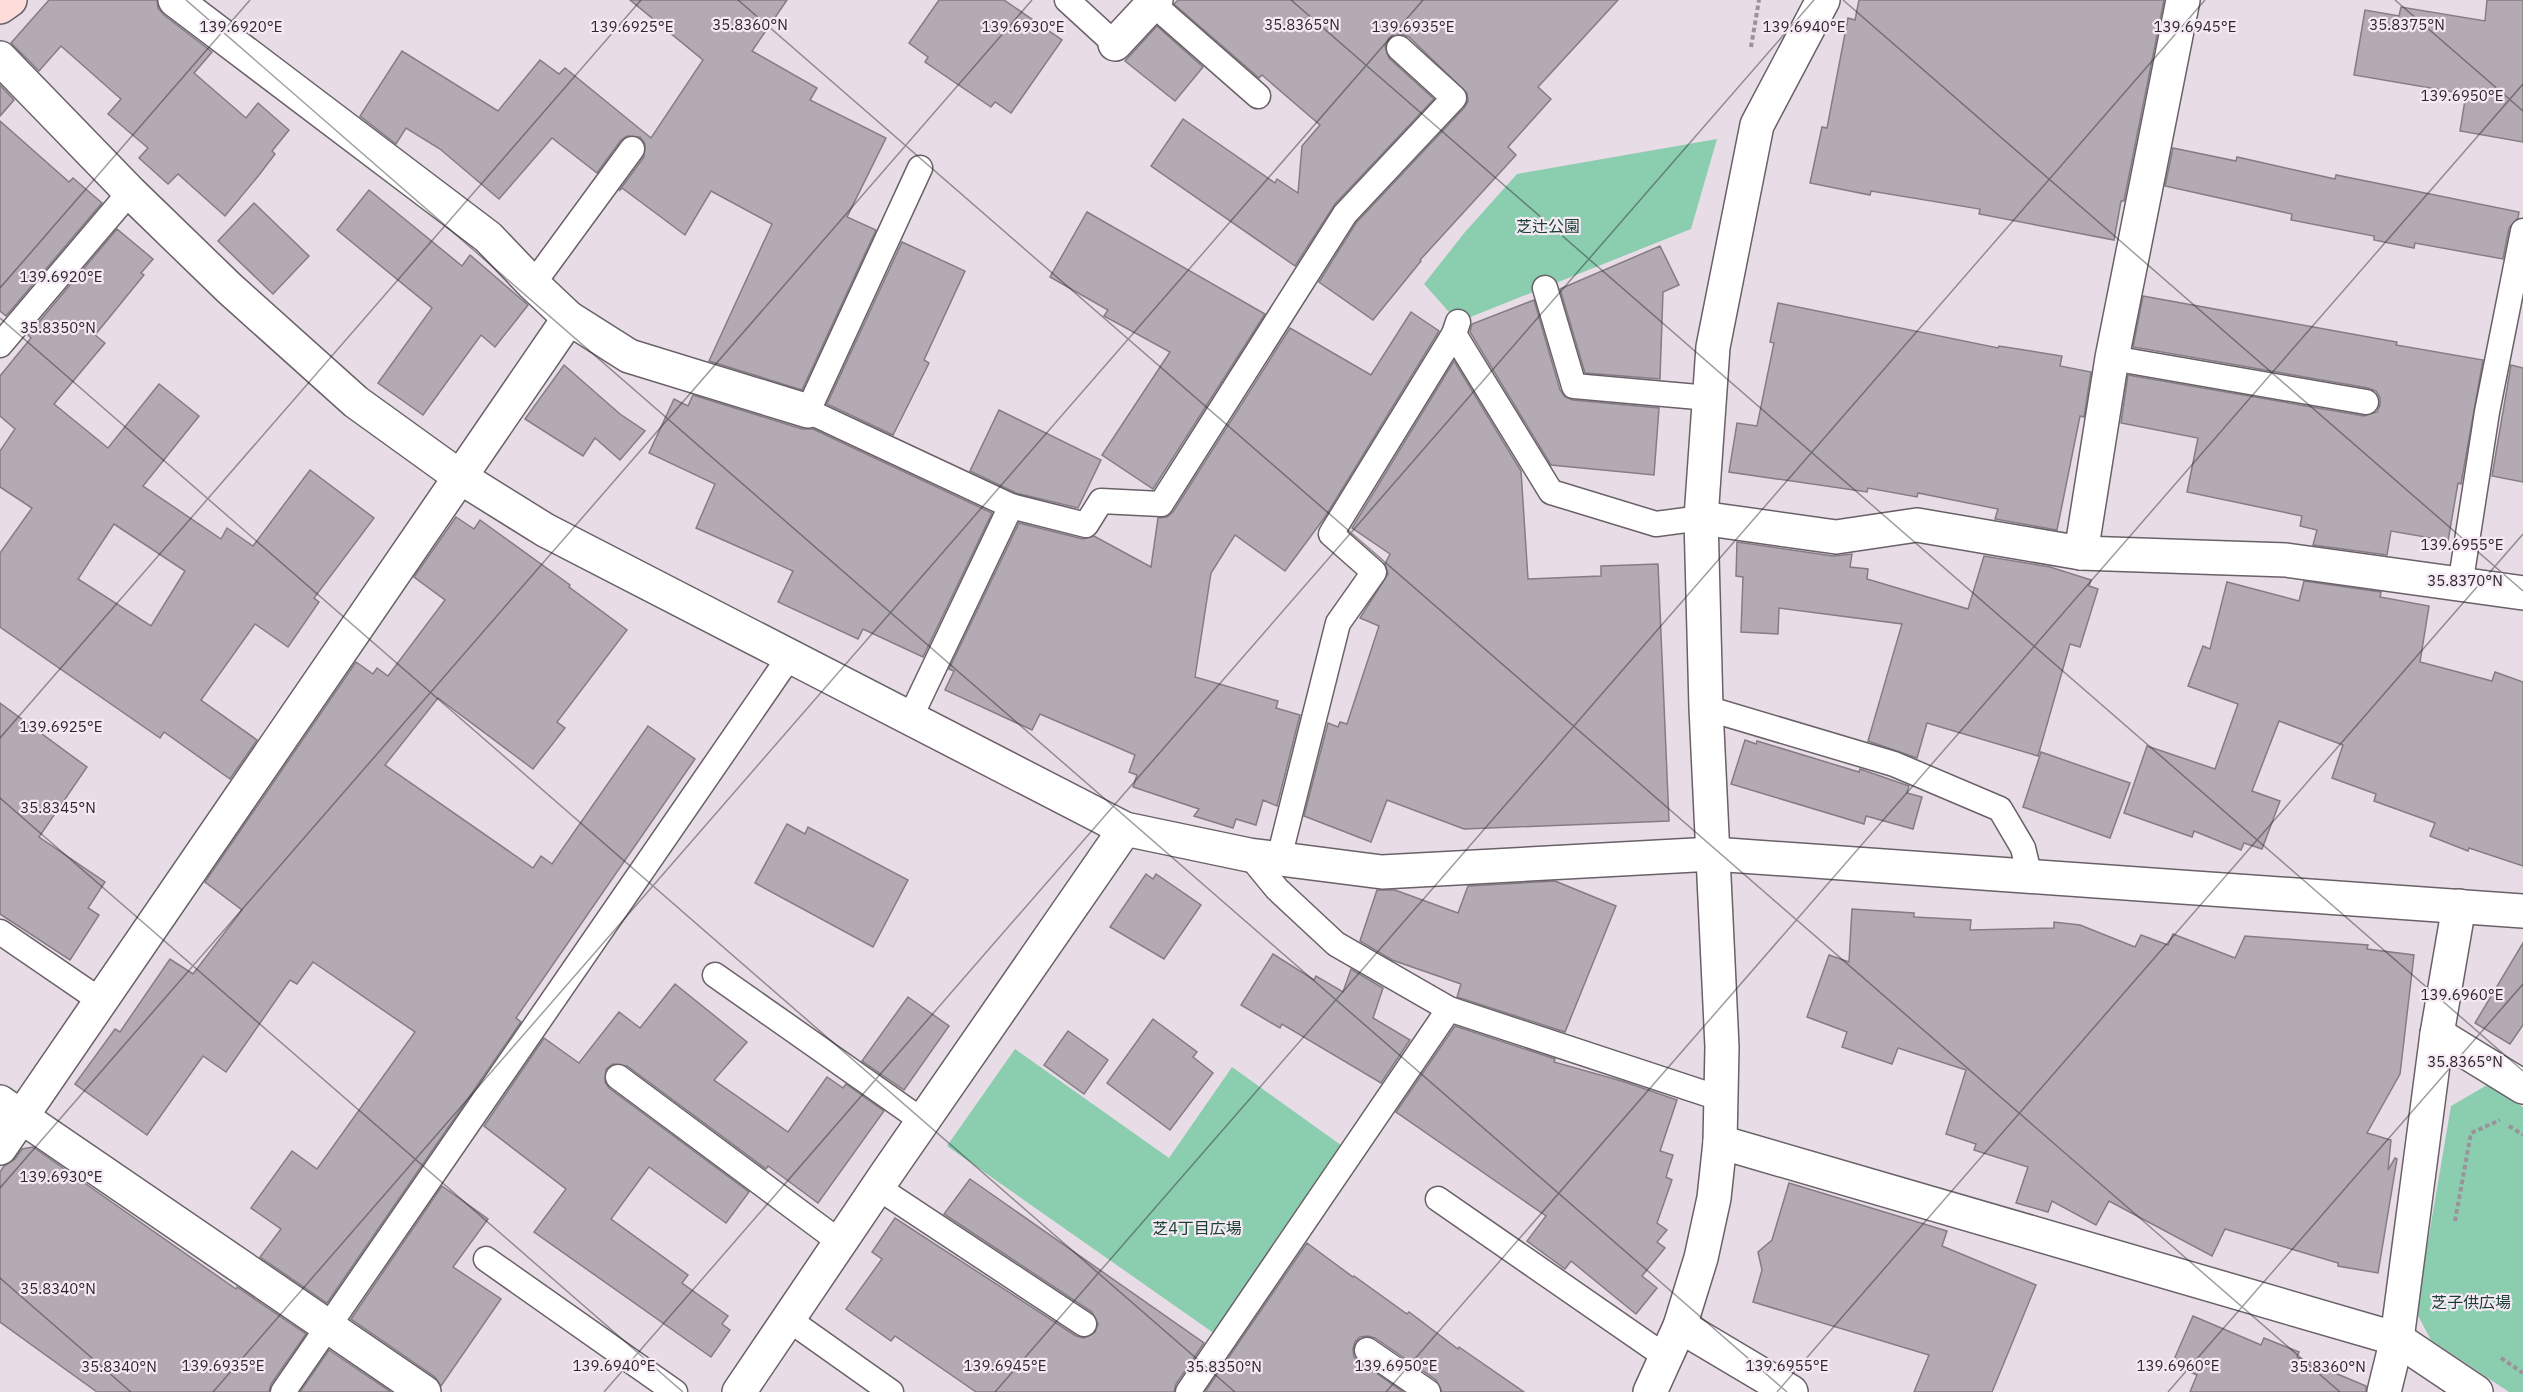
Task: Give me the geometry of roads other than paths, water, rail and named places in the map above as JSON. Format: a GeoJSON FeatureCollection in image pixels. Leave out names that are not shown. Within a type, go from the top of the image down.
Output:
{"type":"FeatureCollection","features":[{"type":"Feature","properties":{"kind":"main road"},"geometry":{"type":"LineString","coordinates":[[0,8],[10,0]]}},
{"type":"Feature","properties":{"kind":"street"},"geometry":{"type":"LineString","coordinates":[[176,0],[488,237],[569,318],[629,357],[808,411]]}},
{"type":"Feature","properties":{"kind":"street"},"geometry":{"type":"LineString","coordinates":[[1650,1392],[1680,1326],[1701,1258],[1714,1198],[1720,1142],[1722,1099],[1706,708],[1701,518],[1713,347],[1757,125],[1823,0]]}},
{"type":"Feature","properties":{"kind":"street"},"geometry":{"type":"LineString","coordinates":[[2081,553],[2112,358],[2183,0]]}},
{"type":"Feature","properties":{"kind":"street"},"geometry":{"type":"LineString","coordinates":[[1115,44],[1154,2]]}},
{"type":"Feature","properties":{"kind":"street"},"geometry":{"type":"LineString","coordinates":[[0,58],[130,192],[229,288],[356,402],[460,477],[545,530],[1125,829],[1264,856],[1382,872],[1713,854],[2523,911]]}},
{"type":"Feature","properties":{"kind":"street"},"geometry":{"type":"LineString","coordinates":[[0,1148],[11,1109],[101,1001],[569,318]]}},
{"type":"Feature","properties":{"kind":"street"},"geometry":{"type":"LineString","coordinates":[[1701,518],[1836,537],[1917,525],[2081,553],[2286,560],[2523,593]]}},
{"type":"Feature","properties":{"kind":"street"},"geometry":{"type":"LineString","coordinates":[[739,1392],[1125,829]]}},
{"type":"Feature","properties":{"kind":"street"},"geometry":{"type":"LineString","coordinates":[[2384,1392],[2397,1339],[2438,1034],[2459,906]]}},
{"type":"Feature","properties":{"kind":"street"},"geometry":{"type":"LineString","coordinates":[[2438,1034],[2523,1087]]}},
{"type":"Feature","properties":{"kind":"street"},"geometry":{"type":"LineString","coordinates":[[11,1109],[424,1392]]}},
{"type":"Feature","properties":{"kind":"street"},"geometry":{"type":"LineString","coordinates":[[1720,1142],[2397,1339],[2476,1392]]}},
{"type":"Feature","properties":{"kind":"street"},"geometry":{"type":"LineString","coordinates":[[1680,1326],[1791,1392]]}},
{"type":"Feature","properties":{"kind":"lane"},"geometry":{"type":"LineString","coordinates":[[1067,0],[1115,44]]}},
{"type":"Feature","properties":{"kind":"lane"},"geometry":{"type":"LineString","coordinates":[[1154,2],[1258,96]]}},
{"type":"Feature","properties":{"kind":"lane"},"geometry":{"type":"LineString","coordinates":[[920,168],[808,411],[1011,506],[1086,525],[1101,501],[1161,504],[1345,214],[1454,98],[1399,48]]}},
{"type":"Feature","properties":{"kind":"lane"},"geometry":{"type":"LineString","coordinates":[[533,284],[632,149]]}},
{"type":"Feature","properties":{"kind":"lane"},"geometry":{"type":"LineString","coordinates":[[0,344],[130,192]]}},
{"type":"Feature","properties":{"kind":"lane"},"geometry":{"type":"LineString","coordinates":[[2460,586],[2487,412],[2523,231]]}},
{"type":"Feature","properties":{"kind":"lane"},"geometry":{"type":"LineString","coordinates":[[1545,288],[1574,386],[1709,398]]}},
{"type":"Feature","properties":{"kind":"lane"},"geometry":{"type":"LineString","coordinates":[[1701,518],[1656,524],[1551,492],[1456,328],[1330,534],[1374,572],[1338,623],[1264,856],[1277,889],[1336,944],[1449,1009],[1722,1099]]}},
{"type":"Feature","properties":{"kind":"lane"},"geometry":{"type":"LineString","coordinates":[[2112,358],[2366,402]]}},
{"type":"Feature","properties":{"kind":"lane"},"geometry":{"type":"LineString","coordinates":[[910,718],[1011,506]]}},
{"type":"Feature","properties":{"kind":"lane"},"geometry":{"type":"LineString","coordinates":[[283,1392],[790,656]]}},
{"type":"Feature","properties":{"kind":"lane"},"geometry":{"type":"LineString","coordinates":[[1706,708],[1894,764],[2000,809],[2023,848],[2030,877]]}},
{"type":"Feature","properties":{"kind":"lane"},"geometry":{"type":"LineString","coordinates":[[0,932],[101,1001]]}},
{"type":"Feature","properties":{"kind":"lane"},"geometry":{"type":"LineString","coordinates":[[715,975],[924,1122]]}},
{"type":"Feature","properties":{"kind":"lane"},"geometry":{"type":"LineString","coordinates":[[1188,1392],[1449,1009]]}},
{"type":"Feature","properties":{"kind":"lane"},"geometry":{"type":"LineString","coordinates":[[618,1077],[840,1242]]}},
{"type":"Feature","properties":{"kind":"lane"},"geometry":{"type":"LineString","coordinates":[[877,1188],[1084,1324]]}},
{"type":"Feature","properties":{"kind":"lane"},"geometry":{"type":"LineString","coordinates":[[1438,1199],[1666,1357]]}},
{"type":"Feature","properties":{"kind":"lane"},"geometry":{"type":"LineString","coordinates":[[486,1259],[675,1392]]}},
{"type":"Feature","properties":{"kind":"lane"},"geometry":{"type":"LineString","coordinates":[[788,1319],[891,1392]]}},
{"type":"Feature","properties":{"kind":"lane"},"geometry":{"type":"LineString","coordinates":[[1367,1350],[1428,1392]]}},
{"type":"Feature","properties":{"kind":"park label","name":"芝辻公園"},"geometry":{"type":"Point","coordinates":[1548,226]}},
{"type":"Feature","properties":{"kind":"park label","name":"芝4丁目広場"},"geometry":{"type":"Point","coordinates":[1197,1228]}},
{"type":"Feature","properties":{"kind":"park label","name":"芝子供広場"},"geometry":{"type":"Point","coordinates":[2471,1302]}}]}
